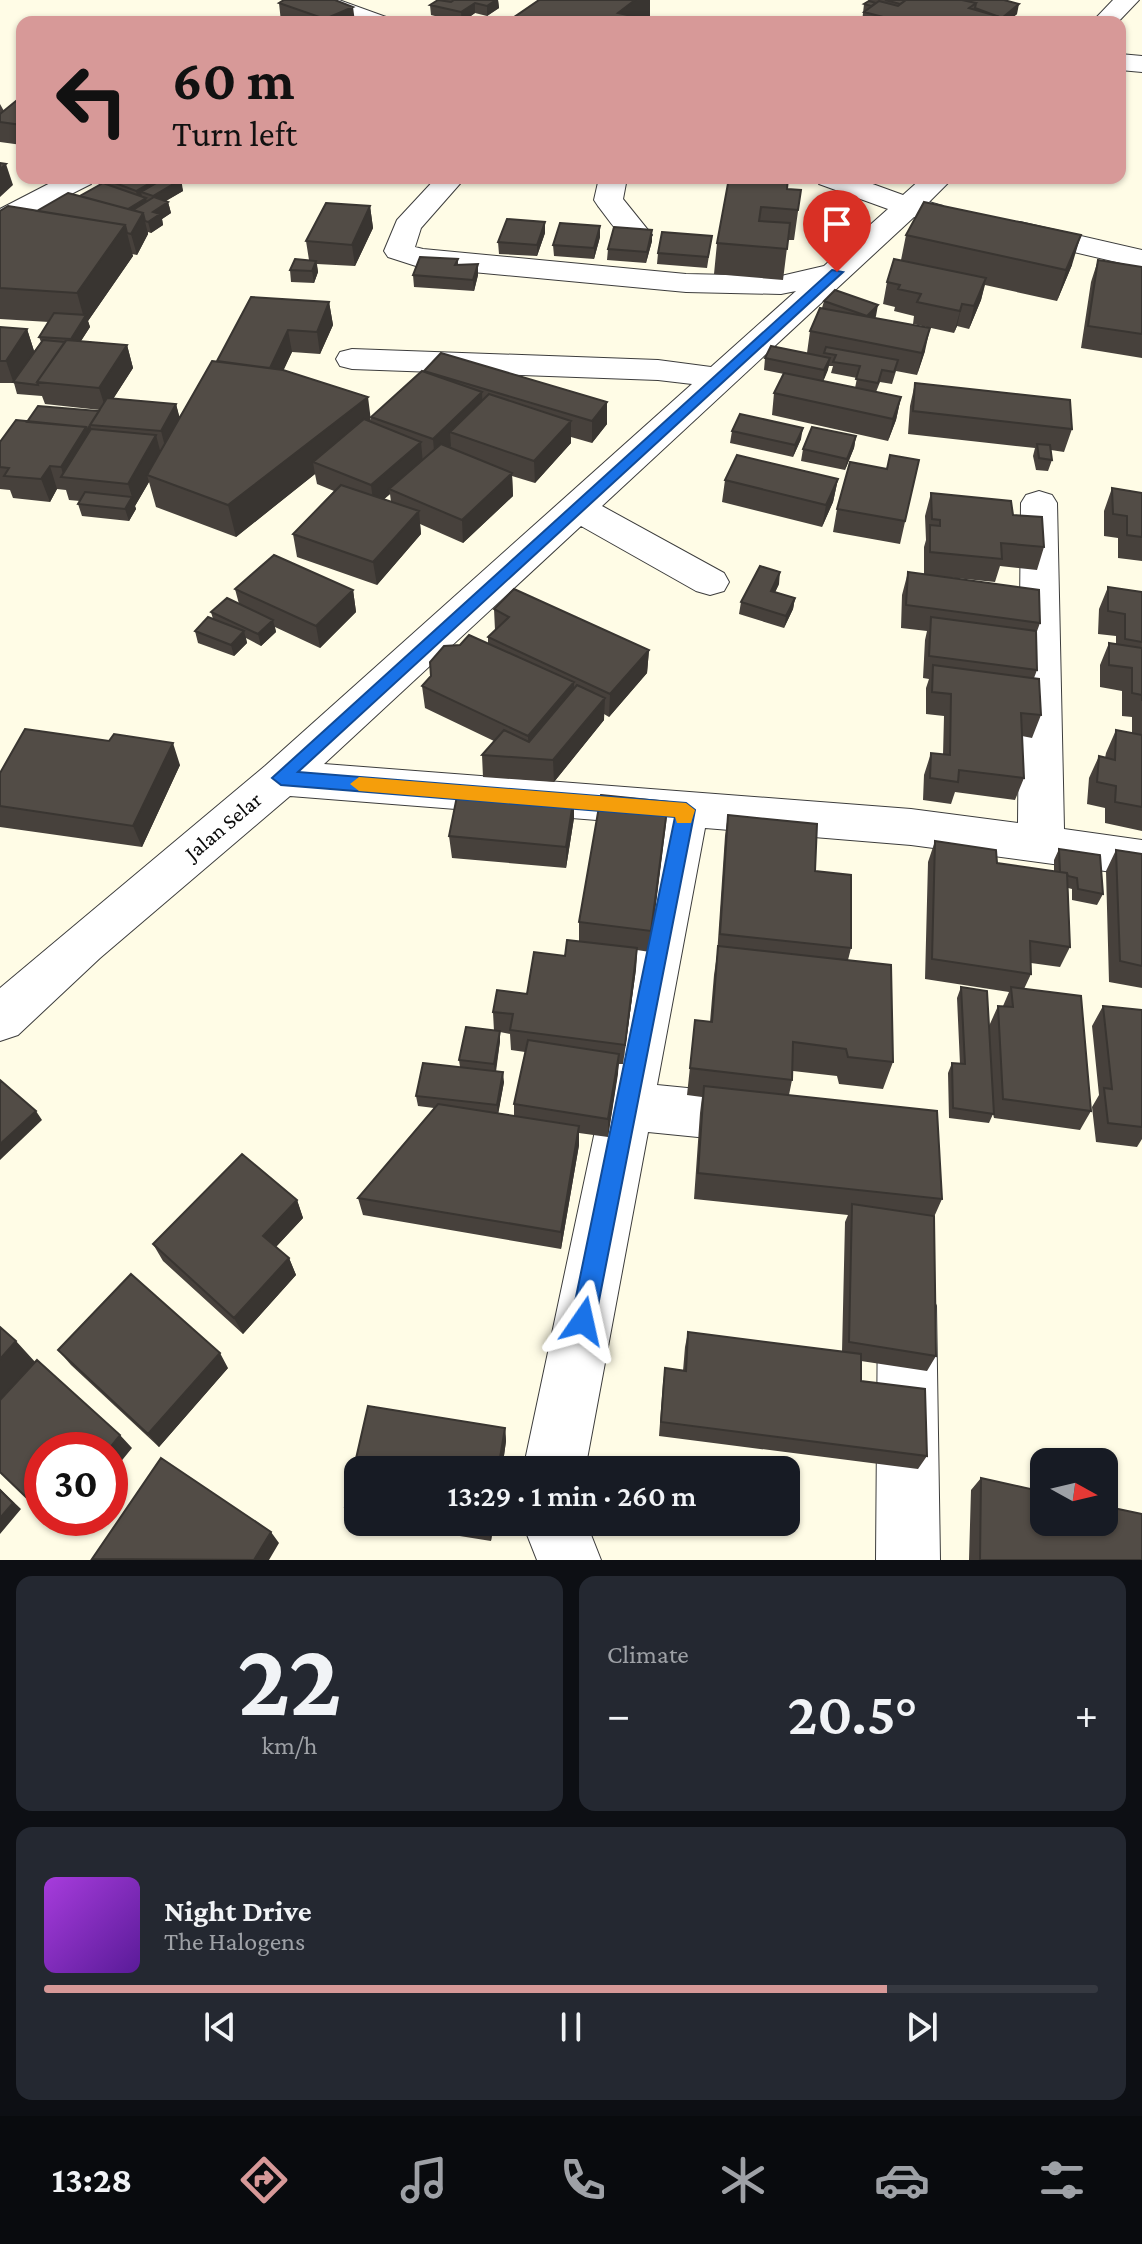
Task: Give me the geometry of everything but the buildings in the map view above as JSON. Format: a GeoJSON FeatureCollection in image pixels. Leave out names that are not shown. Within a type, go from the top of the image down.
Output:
{"type":"FeatureCollection","features":[{"type":"Feature","properties":{"kind":"street"},"geometry":{"type":"LineString","coordinates":[[317,0],[361,16]]}},
{"type":"Feature","properties":{"kind":"street"},"geometry":{"type":"LineString","coordinates":[[1110,16],[1127,0]]}},
{"type":"Feature","properties":{"kind":"street"},"geometry":{"type":"LineString","coordinates":[[0,221],[70,184]]}},
{"type":"Feature","properties":{"kind":"street"},"geometry":{"type":"LineString","coordinates":[[446,184],[407,226],[399,251],[419,258],[686,283],[781,285],[837,272]]}},
{"type":"Feature","properties":{"kind":"street"},"geometry":{"type":"LineString","coordinates":[[612,184],[608,200],[637,235]]}},
{"type":"Feature","properties":{"kind":"street"},"geometry":{"type":"LineString","coordinates":[[846,184],[909,207],[955,217]]}},
{"type":"Feature","properties":{"kind":"street","name":"Jalan Selar"},"geometry":{"type":"LineString","coordinates":[[0,1019],[83,944],[281,778],[933,184]]}},
{"type":"Feature","properties":{"kind":"street"},"geometry":{"type":"LineString","coordinates":[[986,224],[1142,259]]}},
{"type":"Feature","properties":{"kind":"street"},"geometry":{"type":"LineString","coordinates":[[352,359],[658,370],[720,378]]}},
{"type":"Feature","properties":{"kind":"street"},"geometry":{"type":"LineString","coordinates":[[1039,503],[1041,842]]}},
{"type":"Feature","properties":{"kind":"street"},"geometry":{"type":"LineString","coordinates":[[578,508],[710,582]]}},
{"type":"Feature","properties":{"kind":"street"},"geometry":{"type":"LineString","coordinates":[[281,778],[911,827],[1041,842],[1142,858]]}},
{"type":"Feature","properties":{"kind":"street"},"geometry":{"type":"LineString","coordinates":[[557,1456],[686,810]]}},
{"type":"Feature","properties":{"kind":"street"},"geometry":{"type":"LineString","coordinates":[[625,1106],[813,1125]]}},
{"type":"Feature","properties":{"kind":"street"},"geometry":{"type":"LineString","coordinates":[[907,1261],[908,1560]]}},
{"type":"Feature","properties":{"kind":"street"},"geometry":{"type":"LineString","coordinates":[[560,1536],[569,1560]]}},
{"type":"Feature","properties":{"kind":"slow traffic"},"geometry":{"type":"LineString","coordinates":[[359,784],[686,810],[684,818]]}},
{"type":"Feature","properties":{"kind":"route"},"geometry":{"type":"LineString","coordinates":[[583,1321],[686,810],[281,778],[837,272]]}}]}
